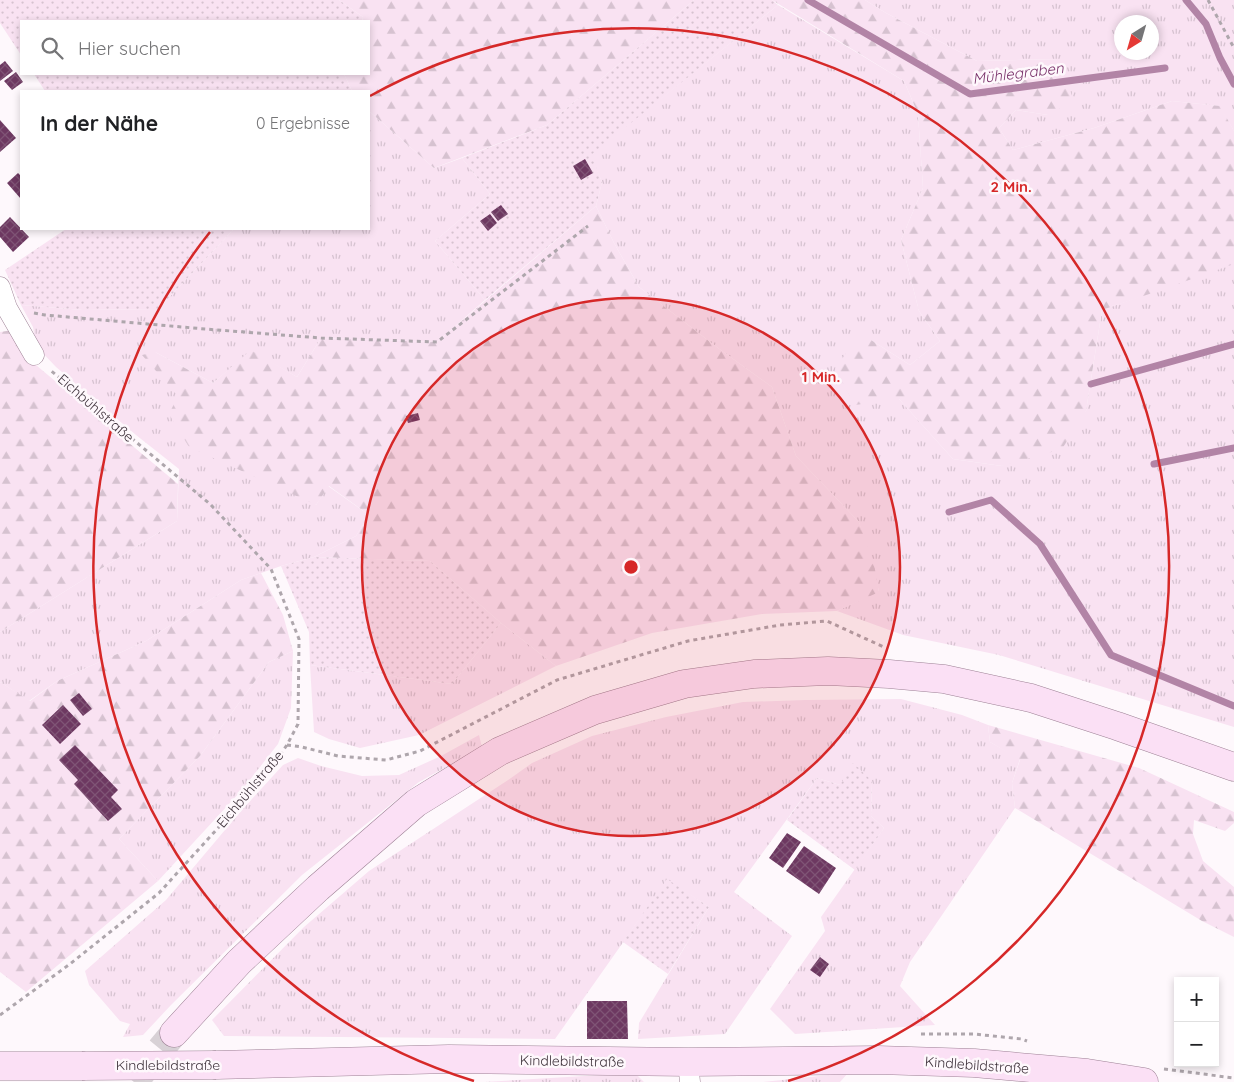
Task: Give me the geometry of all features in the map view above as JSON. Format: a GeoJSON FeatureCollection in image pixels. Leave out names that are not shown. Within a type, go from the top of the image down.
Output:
{"type":"FeatureCollection","features":[{"type":"Feature","properties":{"kind":"main road"},"geometry":{"type":"LineString","coordinates":[[174,1033],[239,962],[318,888],[416,803],[500,751],[595,710],[684,684],[754,674],[828,670],[944,680],[1031,698],[1234,767]]}},
{"type":"Feature","properties":{"kind":"main road","name":"Kindlebildstraße"},"geometry":{"type":"LineString","coordinates":[[0,1066],[216,1065],[449,1060],[689,1072],[878,1060],[974,1063],[1087,1073],[1144,1082]]}},
{"type":"Feature","properties":{"kind":"street"},"geometry":{"type":"LineString","coordinates":[[0,287],[7,308],[34,355]]}},
{"type":"Feature","properties":{"kind":"path"},"geometry":{"type":"LineString","coordinates":[[1208,0],[1234,48]]}},
{"type":"Feature","properties":{"kind":"path"},"geometry":{"type":"LineString","coordinates":[[7,308],[44,315],[205,329],[321,338],[437,342],[588,226]]}},
{"type":"Feature","properties":{"kind":"path","name":"Eichbühlstraße"},"geometry":{"type":"LineString","coordinates":[[0,1015],[70,964],[158,893],[274,763],[287,745],[298,724],[299,639],[270,569],[210,504],[34,355]]}},
{"type":"Feature","properties":{"kind":"green space"},"geometry":{"type":"Polygon","coordinates":[[[0,0],[339,0],[363,17],[362,20],[20,20],[20,53],[0,23],[0,0]]]}},
{"type":"Feature","properties":{"kind":"green space"},"geometry":{"type":"Polygon","coordinates":[[[339,0],[694,0],[547,125],[434,168],[370,112],[370,90],[352,90],[344,75],[370,75],[370,20],[362,20],[363,17],[339,0]]]}},
{"type":"Feature","properties":{"kind":"green space"},"geometry":{"type":"Polygon","coordinates":[[[694,0],[772,0],[778,5],[591,155],[602,182],[596,206],[485,300],[435,241],[490,194],[462,158],[547,125],[694,0]]]}},
{"type":"Feature","properties":{"kind":"green space"},"geometry":{"type":"Polygon","coordinates":[[[772,0],[865,0],[977,61],[1058,59],[1074,101],[1048,115],[1016,110],[999,128],[1013,150],[1094,128],[1172,101],[1220,106],[1234,131],[1234,264],[1102,310],[1086,411],[1062,449],[1002,466],[953,459],[899,399],[855,405],[835,369],[856,339],[871,340],[910,365],[940,341],[919,311],[901,240],[923,188],[918,114],[904,81],[772,0]]]}},
{"type":"Feature","properties":{"kind":"green space"},"geometry":{"type":"Polygon","coordinates":[[[865,0],[1234,0],[1234,131],[1219,106],[1172,101],[1094,128],[1013,150],[999,128],[1016,110],[1048,115],[1058,59],[977,61],[865,0]]]}},
{"type":"Feature","properties":{"kind":"green space"},"geometry":{"type":"Polygon","coordinates":[[[778,5],[904,81],[918,114],[923,188],[901,240],[919,311],[940,341],[910,365],[871,340],[899,399],[953,459],[1002,466],[1086,411],[1102,310],[1234,263],[1234,727],[999,655],[903,635],[837,611],[879,591],[859,522],[796,456],[772,387],[639,287],[596,206],[602,182],[590,155],[778,5]]]}},
{"type":"Feature","properties":{"kind":"green space"},"geometry":{"type":"Polygon","coordinates":[[[35,75],[344,75],[352,90],[44,90],[35,75]]]}},
{"type":"Feature","properties":{"kind":"green space"},"geometry":{"type":"Polygon","coordinates":[[[370,112],[434,168],[462,158],[490,194],[435,241],[485,300],[437,342],[321,338],[297,377],[251,351],[213,383],[155,352],[316,505],[328,486],[369,515],[356,536],[314,557],[241,580],[146,641],[57,681],[29,701],[0,682],[0,632],[177,521],[179,469],[56,367],[37,347],[33,327],[21,305],[83,310],[158,309],[233,230],[370,230],[370,112]]]}},
{"type":"Feature","properties":{"kind":"green space"},"geometry":{"type":"Polygon","coordinates":[[[596,206],[639,287],[772,387],[796,456],[859,522],[874,564],[879,592],[837,611],[762,614],[652,633],[556,666],[501,623],[430,561],[314,557],[356,536],[369,515],[329,486],[316,505],[189,447],[169,414],[178,396],[142,355],[155,352],[213,383],[251,350],[297,377],[321,338],[437,342],[596,206]]]}},
{"type":"Feature","properties":{"kind":"green space"},"geometry":{"type":"Polygon","coordinates":[[[65,230],[233,230],[158,309],[83,310],[21,305],[5,270],[65,230]]]}},
{"type":"Feature","properties":{"kind":"green space"},"geometry":{"type":"Polygon","coordinates":[[[13,330],[30,360],[178,484],[177,521],[0,632],[0,332],[13,330]]]}},
{"type":"Feature","properties":{"kind":"green space"},"geometry":{"type":"Polygon","coordinates":[[[314,557],[430,561],[501,623],[452,684],[310,665],[309,632],[281,566],[314,557]]]}},
{"type":"Feature","properties":{"kind":"green space"},"geometry":{"type":"Polygon","coordinates":[[[261,573],[283,615],[293,651],[269,662],[200,756],[119,839],[158,881],[26,992],[0,972],[0,682],[30,701],[57,681],[146,641],[241,580],[261,573]]]}},
{"type":"Feature","properties":{"kind":"green space"},"geometry":{"type":"Polygon","coordinates":[[[501,623],[556,666],[419,735],[360,748],[329,739],[314,732],[310,665],[452,684],[501,623]]]}},
{"type":"Feature","properties":{"kind":"green space"},"geometry":{"type":"Polygon","coordinates":[[[293,651],[291,708],[278,744],[241,791],[158,881],[119,839],[200,756],[269,662],[293,651]]]}},
{"type":"Feature","properties":{"kind":"green space"},"geometry":{"type":"Polygon","coordinates":[[[901,699],[962,715],[988,725],[990,742],[1020,759],[1012,783],[1015,808],[910,962],[900,986],[935,1025],[795,1034],[770,1009],[825,931],[821,917],[884,828],[871,816],[872,781],[840,785],[817,778],[734,892],[792,936],[725,1034],[638,1039],[639,1023],[709,907],[667,880],[555,1039],[224,1036],[212,1020],[304,927],[369,871],[532,763],[592,736],[666,717],[743,702],[901,699]]]}},
{"type":"Feature","properties":{"kind":"green space"},"geometry":{"type":"Polygon","coordinates":[[[988,725],[1139,768],[1234,812],[1234,823],[1225,831],[1194,820],[1193,834],[1203,861],[1234,887],[1234,937],[1202,921],[1015,808],[1012,783],[1020,760],[990,742],[988,725]]]}},
{"type":"Feature","properties":{"kind":"green space"},"geometry":{"type":"Polygon","coordinates":[[[479,735],[482,747],[419,782],[302,875],[143,1035],[123,1037],[130,1024],[120,1021],[89,985],[85,971],[166,900],[241,811],[283,765],[298,758],[362,776],[399,775],[441,756],[479,735]]]}},
{"type":"Feature","properties":{"kind":"green space"},"geometry":{"type":"Polygon","coordinates":[[[853,763],[872,781],[871,816],[884,828],[855,870],[787,820],[817,778],[840,785],[853,763]]]}},
{"type":"Feature","properties":{"kind":"green space"},"geometry":{"type":"Polygon","coordinates":[[[667,879],[709,907],[668,974],[623,942],[667,879]]]}},
{"type":"Feature","properties":{"kind":"green space"},"geometry":{"type":"Polygon","coordinates":[[[635,1073],[644,1082],[485,1082],[635,1073]]]}},
{"type":"Feature","properties":{"kind":"green space"},"geometry":{"type":"Polygon","coordinates":[[[848,1073],[840,1082],[763,1082],[848,1073]]]}},
{"type":"Feature","properties":{"kind":"building"},"geometry":{"type":"Polygon","coordinates":[[[5,61],[13,71],[0,81],[0,65],[5,61]]]}},
{"type":"Feature","properties":{"kind":"building"},"geometry":{"type":"Polygon","coordinates":[[[16,72],[23,82],[12,90],[4,81],[16,72]]]}},
{"type":"Feature","properties":{"kind":"building"},"geometry":{"type":"Polygon","coordinates":[[[0,120],[16,138],[0,152],[0,120]]]}},
{"type":"Feature","properties":{"kind":"building"},"geometry":{"type":"Polygon","coordinates":[[[585,159],[593,173],[581,180],[573,166],[585,159]]]}},
{"type":"Feature","properties":{"kind":"building"},"geometry":{"type":"Polygon","coordinates":[[[18,173],[20,175],[20,198],[7,183],[18,173]]]}},
{"type":"Feature","properties":{"kind":"building"},"geometry":{"type":"Polygon","coordinates":[[[501,205],[508,214],[498,221],[491,212],[501,205]]]}},
{"type":"Feature","properties":{"kind":"building"},"geometry":{"type":"Polygon","coordinates":[[[490,214],[497,223],[488,231],[480,221],[490,214]]]}},
{"type":"Feature","properties":{"kind":"building"},"geometry":{"type":"Polygon","coordinates":[[[10,217],[20,228],[20,230],[29,237],[13,252],[0,237],[0,227],[10,217]]]}},
{"type":"Feature","properties":{"kind":"building"},"geometry":{"type":"Polygon","coordinates":[[[418,413],[420,420],[408,423],[406,416],[418,413]]]}},
{"type":"Feature","properties":{"kind":"building"},"geometry":{"type":"Polygon","coordinates":[[[79,693],[92,709],[83,716],[70,700],[79,693]]]}},
{"type":"Feature","properties":{"kind":"building"},"geometry":{"type":"Polygon","coordinates":[[[63,705],[81,724],[60,744],[42,725],[63,705]]]}},
{"type":"Feature","properties":{"kind":"building"},"geometry":{"type":"Polygon","coordinates":[[[75,745],[118,790],[111,797],[122,809],[108,821],[74,784],[78,780],[59,760],[75,745]]]}},
{"type":"Feature","properties":{"kind":"building"},"geometry":{"type":"Polygon","coordinates":[[[787,833],[801,842],[783,868],[769,858],[787,833]]]}},
{"type":"Feature","properties":{"kind":"building"},"geometry":{"type":"Polygon","coordinates":[[[804,846],[836,868],[819,894],[786,871],[804,846]]]}},
{"type":"Feature","properties":{"kind":"building"},"geometry":{"type":"Polygon","coordinates":[[[820,957],[829,964],[820,977],[810,970],[820,957]]]}},
{"type":"Feature","properties":{"kind":"building"},"geometry":{"type":"Polygon","coordinates":[[[587,1001],[627,1001],[628,1039],[587,1039],[587,1001]]]}},
{"type":"Feature","properties":{"kind":"waterway","name":"Mühlegraben"},"geometry":{"type":"LineString","coordinates":[[808,0],[970,94],[1165,68]]}},
{"type":"Feature","properties":{"kind":"waterway"},"geometry":{"type":"LineString","coordinates":[[1186,0],[1206,24],[1220,58],[1234,84]]}},
{"type":"Feature","properties":{"kind":"waterway"},"geometry":{"type":"LineString","coordinates":[[1091,384],[1234,344]]}},
{"type":"Feature","properties":{"kind":"waterway"},"geometry":{"type":"LineString","coordinates":[[1154,464],[1234,448]]}},
{"type":"Feature","properties":{"kind":"waterway"},"geometry":{"type":"LineString","coordinates":[[949,512],[991,500],[1040,544],[1111,655],[1234,706]]}},
{"type":"Feature","properties":{"kind":"tunnel"},"geometry":{"type":"LineString","coordinates":[[134,1082],[174,1033]]}}]}
